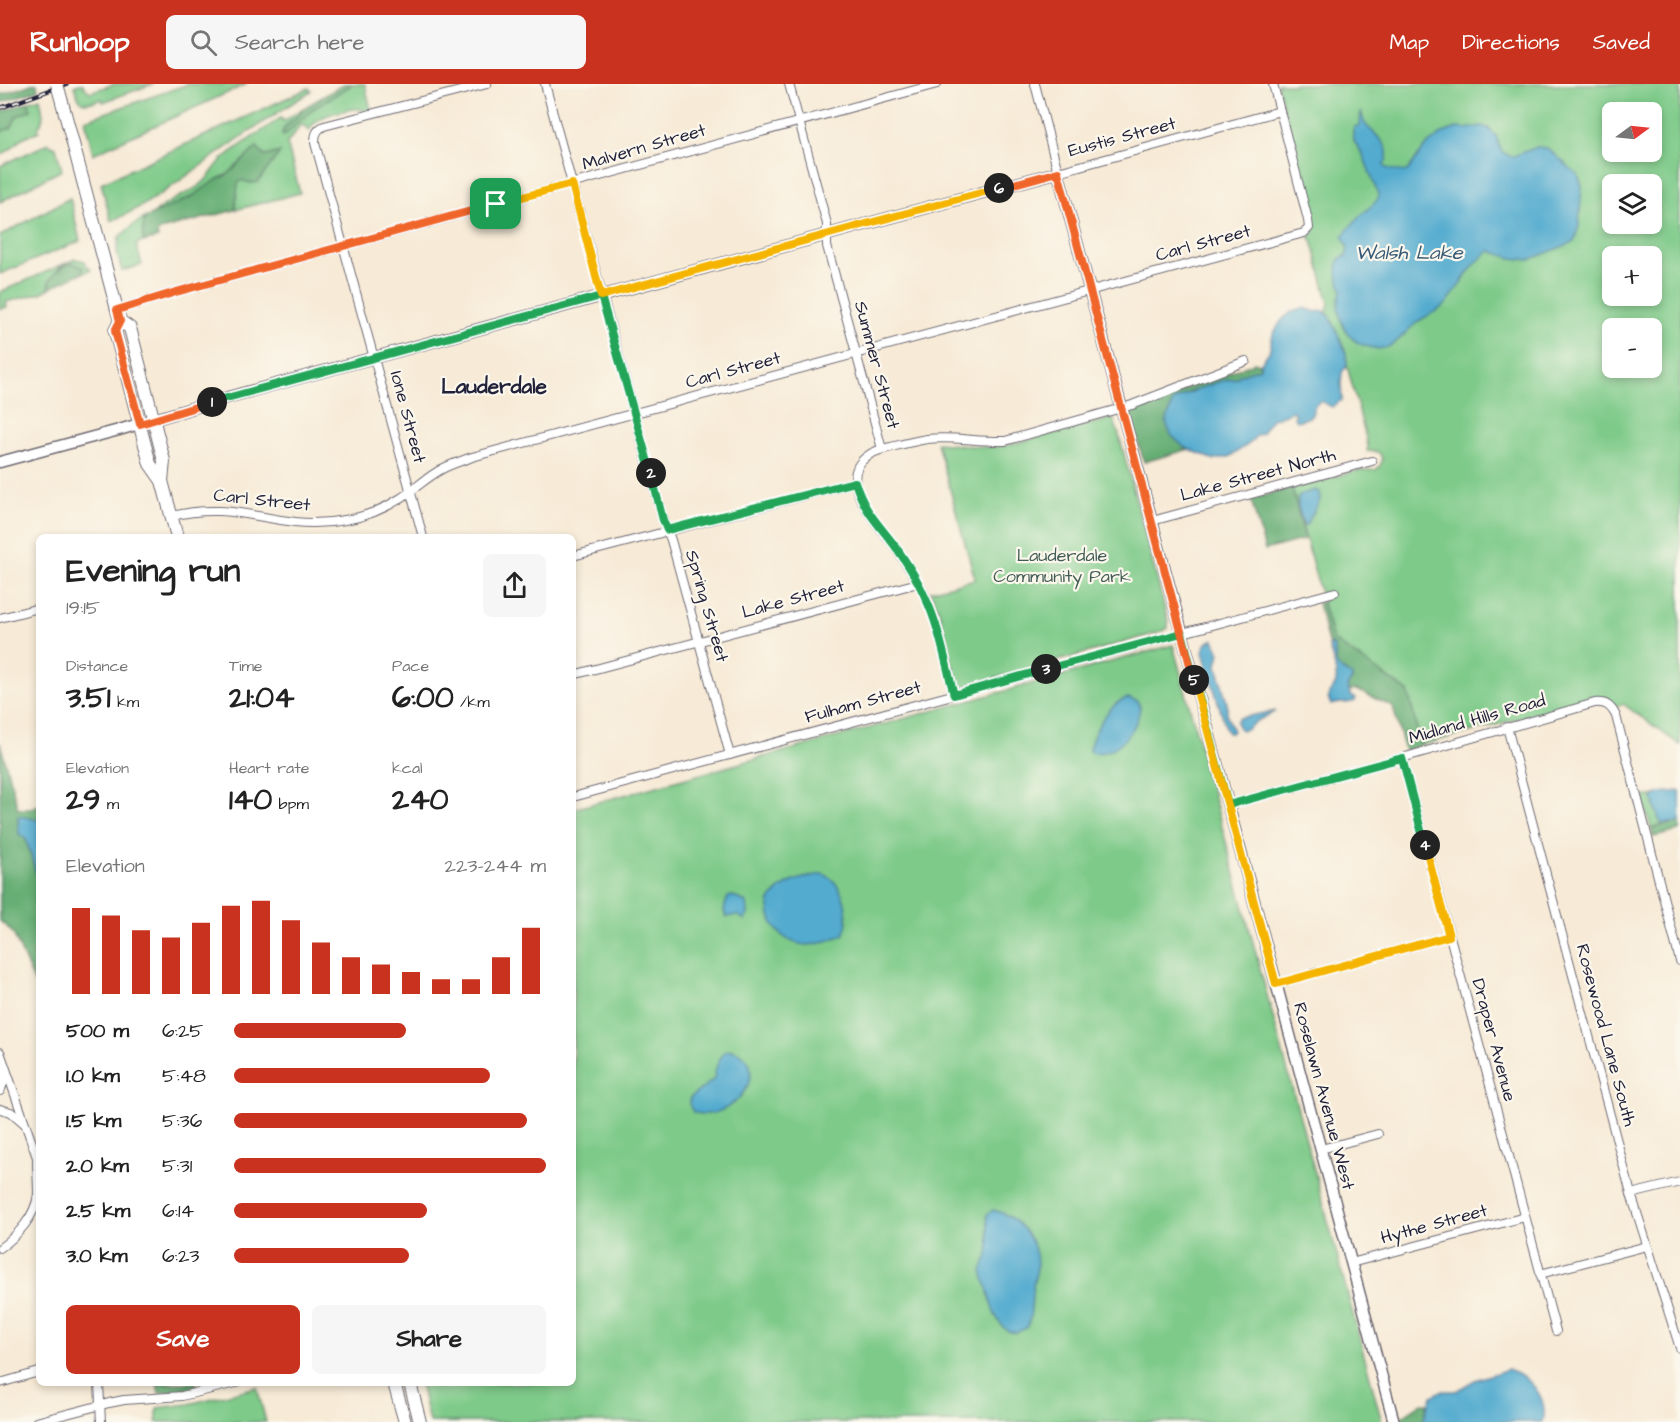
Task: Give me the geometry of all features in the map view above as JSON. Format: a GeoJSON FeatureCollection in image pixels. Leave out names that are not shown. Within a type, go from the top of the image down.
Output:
{"type":"FeatureCollection","features":[{"type":"Feature","properties":{"kind":"main road"},"geometry":{"type":"LineString","coordinates":[[57,84],[119,316],[130,328],[164,460],[162,481]]}},
{"type":"Feature","properties":{"kind":"main road"},"geometry":{"type":"LineString","coordinates":[[119,316],[115,331],[150,464],[162,481],[176,534]]}},
{"type":"Feature","properties":{"kind":"main road"},"geometry":{"type":"LineString","coordinates":[[395,1386],[405,1422]]}},
{"type":"Feature","properties":{"kind":"main road"},"geometry":{"type":"LineString","coordinates":[[411,1386],[420,1422]]}},
{"type":"Feature","properties":{"kind":"street","name":"Ione Street"},"geometry":{"type":"LineString","coordinates":[[422,534],[315,143],[317,131],[324,126],[487,84]]}},
{"type":"Feature","properties":{"kind":"street","name":"Spring Street"},"geometry":{"type":"LineString","coordinates":[[545,84],[601,296],[663,520],[671,540],[700,641],[730,755]]}},
{"type":"Feature","properties":{"kind":"street","name":"Summer Street"},"geometry":{"type":"LineString","coordinates":[[789,84],[827,224],[827,246],[882,449],[863,459],[855,482]]}},
{"type":"Feature","properties":{"kind":"street","name":"Malvern Street"},"geometry":{"type":"LineString","coordinates":[[119,316],[176,292],[937,84]]}},
{"type":"Feature","properties":{"kind":"street","name":"Roselawn Avenue West"},"geometry":{"type":"LineString","coordinates":[[1035,84],[1090,290],[1127,406],[1152,521],[1394,1422]]}},
{"type":"Feature","properties":{"kind":"street"},"geometry":{"type":"LineString","coordinates":[[1273,84],[1280,111]]}},
{"type":"Feature","properties":{"kind":"street","name":"Eustis Street"},"geometry":{"type":"LineString","coordinates":[[0,462],[229,397],[1280,111]]}},
{"type":"Feature","properties":{"kind":"street","name":"Carl Street"},"geometry":{"type":"LineString","coordinates":[[172,516],[194,511],[219,510],[312,523],[366,515],[400,499],[454,463],[1304,233],[1309,228],[1308,220],[1280,111]]}},
{"type":"Feature","properties":{"kind":"street"},"geometry":{"type":"LineString","coordinates":[[882,449],[929,439],[1005,441],[1127,406],[1246,361]]}},
{"type":"Feature","properties":{"kind":"street","name":"Lake Street North"},"geometry":{"type":"LineString","coordinates":[[1152,521],[1372,461]]}},
{"type":"Feature","properties":{"kind":"street"},"geometry":{"type":"LineString","coordinates":[[576,555],[855,482],[859,495],[872,518],[896,548],[918,583],[930,609],[954,695]]}},
{"type":"Feature","properties":{"kind":"street","name":"Lake Street"},"geometry":{"type":"LineString","coordinates":[[576,674],[918,583]]}},
{"type":"Feature","properties":{"kind":"street","name":"Fulham Street"},"geometry":{"type":"LineString","coordinates":[[576,796],[1335,592]]}},
{"type":"Feature","properties":{"kind":"street"},"geometry":{"type":"LineString","coordinates":[[0,618],[36,609]]}},
{"type":"Feature","properties":{"kind":"street","name":"Midland Hills Road"},"geometry":{"type":"LineString","coordinates":[[1228,805],[1595,703],[1608,704],[1616,716],[1680,961]]}},
{"type":"Feature","properties":{"kind":"street","name":"Rosewood Lane South"},"geometry":{"type":"LineString","coordinates":[[1507,727],[1631,1194],[1680,1348]]}},
{"type":"Feature","properties":{"kind":"street","name":"Draper Avenue"},"geometry":{"type":"LineString","coordinates":[[1402,758],[1556,1331]]}},
{"type":"Feature","properties":{"kind":"street"},"geometry":{"type":"LineString","coordinates":[[1276,984],[1449,936]]}},
{"type":"Feature","properties":{"kind":"street"},"geometry":{"type":"LineString","coordinates":[[0,1052],[36,1154]]}},
{"type":"Feature","properties":{"kind":"street"},"geometry":{"type":"LineString","coordinates":[[0,1090],[6,1067]]}},
{"type":"Feature","properties":{"kind":"street"},"geometry":{"type":"LineString","coordinates":[[0,1108],[11,1112],[27,1127]]}},
{"type":"Feature","properties":{"kind":"street"},"geometry":{"type":"LineString","coordinates":[[1321,1149],[1378,1134]]}},
{"type":"Feature","properties":{"kind":"street"},"geometry":{"type":"LineString","coordinates":[[1631,1194],[1680,1182]]}},
{"type":"Feature","properties":{"kind":"street"},"geometry":{"type":"LineString","coordinates":[[0,1248],[13,1238],[26,1222],[36,1200]]}},
{"type":"Feature","properties":{"kind":"street","name":"Hythe Street"},"geometry":{"type":"LineString","coordinates":[[1352,1263],[1525,1217]]}},
{"type":"Feature","properties":{"kind":"street"},"geometry":{"type":"LineString","coordinates":[[26,1222],[36,1219]]}},
{"type":"Feature","properties":{"kind":"street"},"geometry":{"type":"LineString","coordinates":[[1540,1274],[1647,1246]]}},
{"type":"Feature","properties":{"kind":"street"},"geometry":{"type":"LineString","coordinates":[[0,1383],[36,1373]]}},
{"type":"Feature","properties":{"kind":"street"},"geometry":{"type":"LineString","coordinates":[[99,1386],[101,1422]]}},
{"type":"Feature","properties":{"kind":"street"},"geometry":{"type":"LineString","coordinates":[[36,1422],[124,1400],[189,1395],[224,1386]]}},
{"type":"Feature","properties":{"kind":"green space"},"geometry":{"type":"Polygon","coordinates":[[[37,84],[38,90],[0,103],[0,95],[37,84]]]}},
{"type":"Feature","properties":{"kind":"green space"},"geometry":{"type":"Polygon","coordinates":[[[83,84],[90,92],[115,84],[153,84],[103,102],[102,99],[86,103],[80,100],[76,93],[74,86],[83,84]]]}},
{"type":"Feature","properties":{"kind":"green space"},"geometry":{"type":"Polygon","coordinates":[[[188,84],[247,84],[93,154],[85,120],[188,84]]]}},
{"type":"Feature","properties":{"kind":"green space"},"geometry":{"type":"Polygon","coordinates":[[[344,84],[350,84],[350,86],[314,108],[284,136],[282,135],[285,127],[302,109],[344,84]]]}},
{"type":"Feature","properties":{"kind":"green space"},"geometry":{"type":"Polygon","coordinates":[[[350,84],[365,84],[371,110],[352,109],[333,113],[321,118],[309,131],[302,124],[287,143],[300,193],[235,210],[238,183],[241,180],[251,183],[258,182],[277,153],[266,156],[257,147],[227,175],[191,197],[153,215],[163,206],[200,185],[225,157],[279,119],[284,121],[302,109],[282,131],[286,134],[307,113],[350,84]]]}},
{"type":"Feature","properties":{"kind":"green space"},"geometry":{"type":"Polygon","coordinates":[[[1277,84],[1680,84],[1680,745],[1623,704],[1617,707],[1610,700],[1599,697],[1421,745],[1408,692],[1333,640],[1292,488],[1360,470],[1375,470],[1380,466],[1382,460],[1381,455],[1377,452],[1367,451],[1368,446],[1347,366],[1346,353],[1330,316],[1326,312],[1329,304],[1312,240],[1309,237],[1315,227],[1277,84]]]}},
{"type":"Feature","properties":{"kind":"green space"},"geometry":{"type":"Polygon","coordinates":[[[309,88],[311,91],[160,194],[135,210],[111,221],[101,183],[309,88]]]}},
{"type":"Feature","properties":{"kind":"green space"},"geometry":{"type":"Polygon","coordinates":[[[40,98],[43,117],[39,131],[22,138],[0,156],[0,132],[11,128],[17,116],[30,110],[28,102],[40,98]]]}},
{"type":"Feature","properties":{"kind":"green space"},"geometry":{"type":"Polygon","coordinates":[[[28,102],[31,110],[17,116],[11,128],[0,132],[0,112],[28,102]]]}},
{"type":"Feature","properties":{"kind":"green space"},"geometry":{"type":"Polygon","coordinates":[[[49,143],[56,147],[62,170],[0,202],[0,166],[49,143]]]}},
{"type":"Feature","properties":{"kind":"green space"},"geometry":{"type":"Polygon","coordinates":[[[257,147],[266,156],[280,152],[258,182],[251,183],[241,180],[238,183],[235,210],[160,230],[157,233],[158,238],[143,242],[145,218],[191,197],[227,175],[257,147]]]}},
{"type":"Feature","properties":{"kind":"green space"},"geometry":{"type":"Polygon","coordinates":[[[70,198],[80,241],[0,274],[0,236],[70,198]]]}},
{"type":"Feature","properties":{"kind":"green space"},"geometry":{"type":"Polygon","coordinates":[[[145,218],[143,242],[136,244],[142,265],[122,271],[117,248],[120,240],[118,238],[145,218]]]}},
{"type":"Feature","properties":{"kind":"green space"},"geometry":{"type":"Polygon","coordinates":[[[75,259],[85,261],[91,270],[78,275],[83,272],[72,263],[61,266],[49,282],[50,288],[41,293],[6,302],[7,307],[0,309],[0,292],[75,259]]]}},
{"type":"Feature","properties":{"kind":"green space"},"geometry":{"type":"Polygon","coordinates":[[[72,263],[83,267],[83,272],[50,288],[49,282],[56,272],[72,263]]]}},
{"type":"Feature","properties":{"kind":"green space"},"geometry":{"type":"Polygon","coordinates":[[[1254,362],[1260,364],[1260,368],[1237,378],[1192,391],[1173,401],[1184,447],[1190,449],[1144,462],[1130,415],[1132,411],[1254,362]]]}},
{"type":"Feature","properties":{"kind":"green space","name":"Lauderdale Community Park"},"geometry":{"type":"Polygon","coordinates":[[[1113,418],[1168,628],[1161,632],[964,687],[957,681],[938,608],[930,591],[975,579],[937,443],[1004,446],[1113,418]]]}},
{"type":"Feature","properties":{"kind":"green space"},"geometry":{"type":"Polygon","coordinates":[[[1292,488],[1305,539],[1265,550],[1251,499],[1292,488]]]}},
{"type":"Feature","properties":{"kind":"green space"},"geometry":{"type":"Polygon","coordinates":[[[1322,602],[1333,640],[1408,692],[1421,745],[1405,751],[1393,707],[1357,690],[1348,691],[1347,687],[1352,676],[1338,667],[1334,646],[1330,644],[1329,646],[1318,603],[1322,602]]]}},
{"type":"Feature","properties":{"kind":"green space"},"geometry":{"type":"Polygon","coordinates":[[[1173,645],[1382,1422],[429,1422],[421,1386],[576,1386],[576,808],[1173,645]]]}},
{"type":"Feature","properties":{"kind":"green space"},"geometry":{"type":"Polygon","coordinates":[[[0,743],[18,809],[36,806],[36,820],[18,817],[19,834],[26,839],[36,872],[36,986],[13,933],[0,921],[0,743]]]}},
{"type":"Feature","properties":{"kind":"green space"},"geometry":{"type":"Polygon","coordinates":[[[1656,795],[1653,798],[1654,805],[1663,824],[1651,828],[1642,797],[1656,795]]]}},
{"type":"Feature","properties":{"kind":"green space"},"geometry":{"type":"Polygon","coordinates":[[[1680,822],[1680,831],[1653,837],[1651,828],[1680,822]]]}},
{"type":"Feature","properties":{"kind":"green space"},"geometry":{"type":"Polygon","coordinates":[[[158,1386],[197,1386],[181,1391],[159,1393],[158,1386]]]}},
{"type":"Feature","properties":{"kind":"green space"},"geometry":{"type":"Polygon","coordinates":[[[257,1387],[266,1422],[157,1422],[157,1408],[189,1404],[257,1387]]]}},
{"type":"Feature","properties":{"kind":"green space"},"geometry":{"type":"Polygon","coordinates":[[[1422,1403],[1428,1403],[1423,1422],[1402,1422],[1401,1417],[1422,1403]]]}},
{"type":"Feature","properties":{"kind":"water","name":"Walsh Lake"},"geometry":{"type":"Polygon","coordinates":[[[1361,111],[1366,125],[1386,148],[1387,159],[1384,165],[1386,168],[1399,171],[1407,171],[1426,146],[1443,133],[1457,128],[1481,126],[1488,128],[1496,136],[1501,151],[1511,157],[1537,147],[1547,148],[1578,175],[1582,186],[1579,226],[1574,242],[1529,260],[1512,258],[1490,251],[1471,269],[1446,304],[1419,321],[1395,343],[1383,348],[1375,348],[1358,343],[1347,332],[1340,316],[1338,303],[1342,290],[1337,271],[1339,259],[1346,256],[1348,248],[1343,237],[1351,225],[1379,197],[1363,155],[1354,141],[1354,127],[1360,125],[1361,111]]]}},
{"type":"Feature","properties":{"kind":"water"},"geometry":{"type":"Polygon","coordinates":[[[1304,308],[1316,312],[1322,310],[1330,316],[1346,353],[1347,366],[1342,372],[1341,383],[1342,400],[1332,407],[1320,401],[1314,407],[1312,415],[1297,421],[1293,411],[1272,419],[1261,434],[1229,457],[1214,460],[1184,447],[1171,435],[1166,423],[1173,401],[1204,387],[1237,378],[1239,375],[1260,368],[1260,364],[1269,352],[1273,334],[1282,320],[1290,313],[1304,308]]]}},
{"type":"Feature","properties":{"kind":"water"},"geometry":{"type":"Polygon","coordinates":[[[1315,490],[1319,492],[1320,500],[1304,526],[1298,507],[1298,498],[1302,494],[1315,490]]]}},
{"type":"Feature","properties":{"kind":"water"},"geometry":{"type":"Polygon","coordinates":[[[1214,639],[1220,653],[1217,665],[1227,703],[1227,715],[1233,731],[1231,733],[1228,733],[1226,729],[1203,652],[1206,644],[1214,639]]]}},
{"type":"Feature","properties":{"kind":"water"},"geometry":{"type":"Polygon","coordinates":[[[1330,644],[1334,646],[1338,667],[1352,676],[1347,687],[1351,696],[1356,698],[1355,701],[1331,705],[1328,697],[1335,686],[1336,678],[1330,644]]]}},
{"type":"Feature","properties":{"kind":"water"},"geometry":{"type":"Polygon","coordinates":[[[1128,698],[1137,701],[1140,706],[1139,715],[1131,732],[1117,746],[1109,750],[1091,752],[1089,749],[1091,742],[1103,718],[1115,705],[1128,698]]]}},
{"type":"Feature","properties":{"kind":"water"},"geometry":{"type":"Polygon","coordinates":[[[1276,711],[1247,729],[1242,730],[1236,722],[1239,718],[1276,711]]]}},
{"type":"Feature","properties":{"kind":"water"},"geometry":{"type":"Polygon","coordinates":[[[1680,791],[1680,822],[1663,824],[1659,820],[1653,798],[1659,793],[1680,791]]]}},
{"type":"Feature","properties":{"kind":"water"},"geometry":{"type":"Polygon","coordinates":[[[18,816],[36,819],[36,872],[26,839],[19,834],[18,816]]]}},
{"type":"Feature","properties":{"kind":"water"},"geometry":{"type":"Polygon","coordinates":[[[822,874],[836,883],[841,891],[847,919],[843,935],[812,945],[788,940],[778,932],[772,921],[770,901],[786,885],[822,874]]]}},
{"type":"Feature","properties":{"kind":"water"},"geometry":{"type":"Polygon","coordinates":[[[733,896],[747,903],[748,914],[745,920],[737,915],[727,917],[725,915],[728,897],[733,896]]]}},
{"type":"Feature","properties":{"kind":"water"},"geometry":{"type":"Polygon","coordinates":[[[732,1050],[745,1057],[750,1068],[750,1079],[744,1092],[722,1110],[708,1114],[693,1112],[689,1104],[690,1098],[714,1079],[720,1058],[725,1051],[732,1050]]]}},
{"type":"Feature","properties":{"kind":"water"},"geometry":{"type":"Polygon","coordinates":[[[993,1210],[1010,1217],[1024,1229],[1036,1254],[1037,1269],[1028,1327],[1016,1333],[1002,1326],[994,1313],[982,1271],[989,1244],[987,1214],[993,1210]]]}},
{"type":"Feature","properties":{"kind":"water"},"geometry":{"type":"Polygon","coordinates":[[[1508,1369],[1524,1377],[1536,1389],[1543,1405],[1543,1422],[1423,1422],[1432,1396],[1441,1391],[1456,1391],[1475,1380],[1508,1369]]]}},
{"type":"Feature","properties":{"kind":"railway"},"geometry":{"type":"LineString","coordinates":[[0,108],[67,84]]}},
{"type":"Feature","properties":{"kind":"district","name":"Lauderdale"},"geometry":{"type":"Point","coordinates":[494,386]}},
{"type":"Feature","properties":{"kind":"route"},"geometry":{"type":"LineString","coordinates":[[496,204],[117,310],[120,321],[115,331],[140,424],[229,397],[601,296],[667,530],[855,482],[864,506],[880,530],[896,548],[926,597],[954,695],[1182,633],[1228,805],[1402,758],[1449,936],[1276,984],[1184,642],[1182,633],[1058,172],[601,296],[572,184],[496,204]]}}]}
